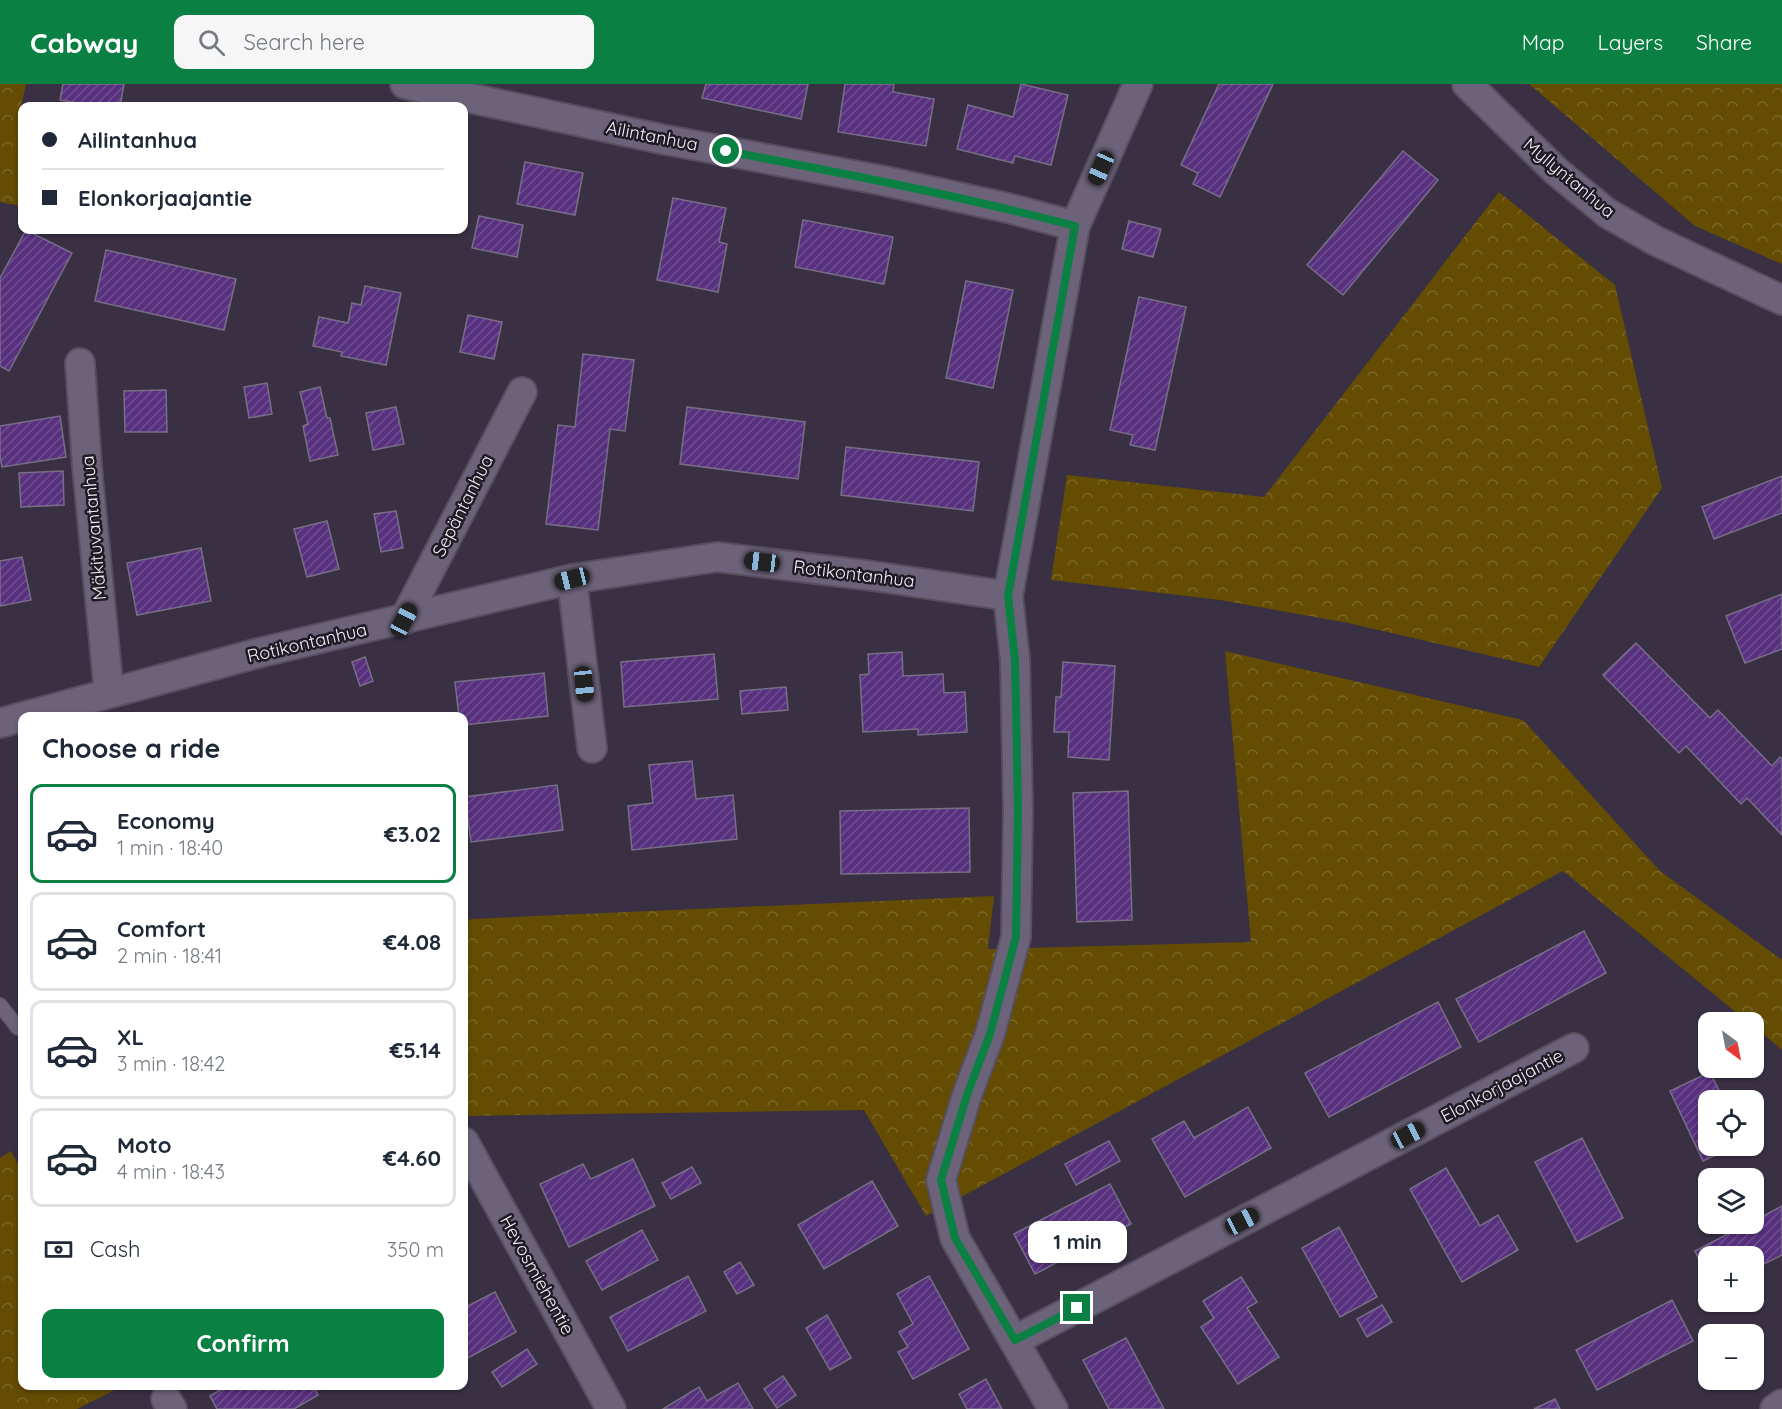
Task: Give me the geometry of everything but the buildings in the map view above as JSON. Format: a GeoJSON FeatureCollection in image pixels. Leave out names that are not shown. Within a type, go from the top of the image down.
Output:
{"type":"FeatureCollection","features":[{"type":"Feature","properties":{"kind":"street","name":"Ailintanhua"},"geometry":{"type":"LineString","coordinates":[[405,84],[661,139],[880,180],[1075,226]]}},
{"type":"Feature","properties":{"kind":"street"},"geometry":{"type":"LineString","coordinates":[[1053,1409],[955,1238],[941,1180],[967,1095],[990,1034],[1016,937],[1018,811],[1015,660],[1008,596],[1075,226],[1138,84]]}},
{"type":"Feature","properties":{"kind":"street","name":"Myllyntanhua"},"geometry":{"type":"LineString","coordinates":[[1467,84],[1556,171],[1607,213],[1656,241],[1782,300]]}},
{"type":"Feature","properties":{"kind":"street","name":"Mäkituvantanhua"},"geometry":{"type":"LineString","coordinates":[[80,363],[87,466],[109,693]]}},
{"type":"Feature","properties":{"kind":"street","name":"Sepäntanhua"},"geometry":{"type":"LineString","coordinates":[[404,620],[522,392]]}},
{"type":"Feature","properties":{"kind":"street","name":"Rotikontanhua"},"geometry":{"type":"LineString","coordinates":[[40,712],[262,652],[572,579],[717,557],[1008,596]]}},
{"type":"Feature","properties":{"kind":"street"},"geometry":{"type":"LineString","coordinates":[[572,579],[592,748]]}},
{"type":"Feature","properties":{"kind":"street","name":"Rotikontanhua"},"geometry":{"type":"LineString","coordinates":[[0,723],[18,718]]}},
{"type":"Feature","properties":{"kind":"street","name":"Elonkorjaajantie"},"geometry":{"type":"LineString","coordinates":[[1015,1340],[1574,1048]]}},
{"type":"Feature","properties":{"kind":"street","name":"Hevosmiehentie"},"geometry":{"type":"LineString","coordinates":[[468,1149],[611,1409]]}},
{"type":"Feature","properties":{"kind":"street"},"geometry":{"type":"LineString","coordinates":[[1775,1409],[1782,1404]]}},
{"type":"Feature","properties":{"kind":"lane"},"geometry":{"type":"LineString","coordinates":[[0,1005],[18,1028]]}},
{"type":"Feature","properties":{"kind":"green space"},"geometry":{"type":"Polygon","coordinates":[[[0,84],[26,84],[22,102],[18,102],[18,205],[0,202],[0,84]]]}},
{"type":"Feature","properties":{"kind":"green space"},"geometry":{"type":"Polygon","coordinates":[[[1529,84],[1782,84],[1782,264],[1695,226],[1529,84]]]}},
{"type":"Feature","properties":{"kind":"green space"},"geometry":{"type":"Polygon","coordinates":[[[1499,192],[1615,285],[1662,488],[1539,667],[1348,623],[1220,600],[1051,580],[1067,475],[1264,497],[1499,192]]]}},
{"type":"Feature","properties":{"kind":"green space"},"geometry":{"type":"Polygon","coordinates":[[[1225,651],[1523,720],[1660,871],[1782,960],[1782,1050],[1764,1035],[1764,1012],[1736,1012],[1563,871],[926,1216],[864,1110],[468,1116],[468,921],[471,919],[994,896],[988,949],[1251,942],[1225,651]]]}},
{"type":"Feature","properties":{"kind":"green space"},"geometry":{"type":"Polygon","coordinates":[[[11,1151],[18,1164],[18,1390],[115,1390],[77,1409],[0,1409],[0,1158],[11,1151]]]}},
{"type":"Feature","properties":{"kind":"route"},"geometry":{"type":"LineString","coordinates":[[726,151],[880,180],[1008,208],[1075,226],[1008,596],[1015,660],[1018,811],[1016,937],[990,1034],[967,1095],[941,1180],[955,1238],[1015,1340],[1077,1308]]}}]}
